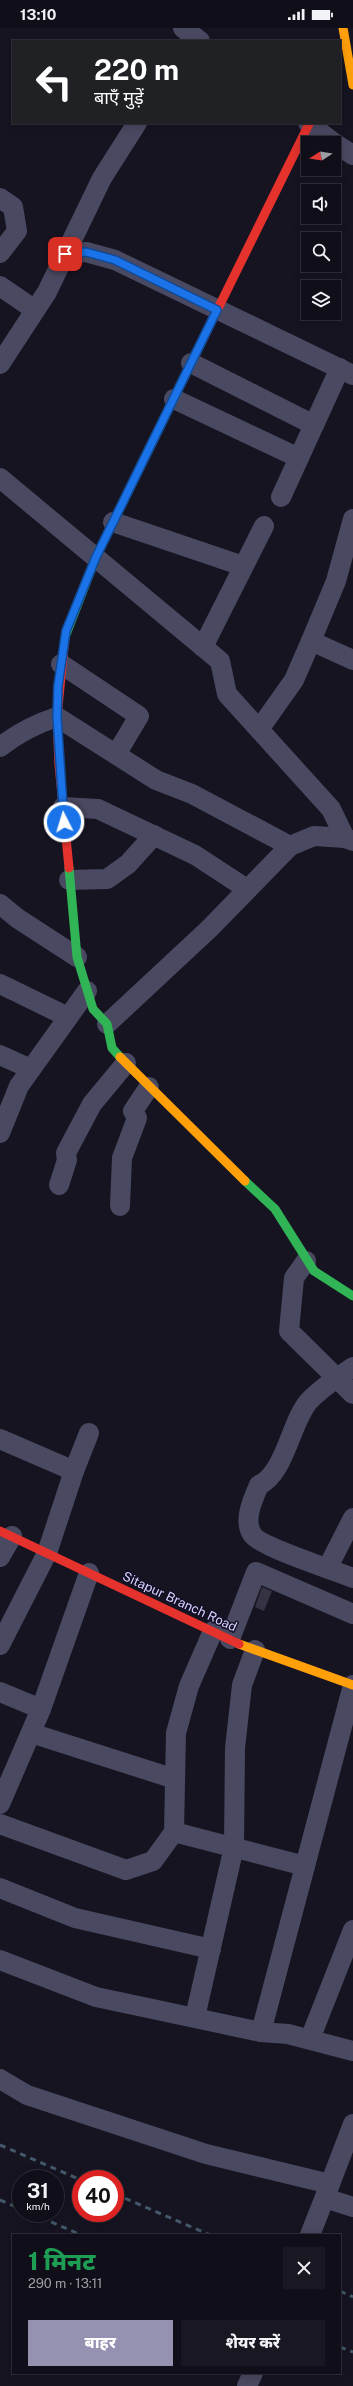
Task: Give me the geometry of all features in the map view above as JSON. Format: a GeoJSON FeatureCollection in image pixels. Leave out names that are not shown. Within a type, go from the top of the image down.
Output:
{"type":"FeatureCollection","features":[{"type":"Feature","properties":{"kind":"street"},"geometry":{"type":"LineString","coordinates":[[343,28],[353,86]]}},
{"type":"Feature","properties":{"kind":"street"},"geometry":{"type":"LineString","coordinates":[[0,364],[35,310],[65,254],[102,178],[136,124]]}},
{"type":"Feature","properties":{"kind":"street"},"geometry":{"type":"LineString","coordinates":[[324,136],[308,124],[96,557],[66,631],[61,664],[57,717],[69,880],[77,957],[93,1009],[107,1024],[112,1048],[149,1087],[275,1209],[306,1261],[314,1271],[353,1296]]}},
{"type":"Feature","properties":{"kind":"street"},"geometry":{"type":"LineString","coordinates":[[341,147],[353,155]]}},
{"type":"Feature","properties":{"kind":"street"},"geometry":{"type":"LineString","coordinates":[[0,198],[13,207],[17,231],[0,253]]}},
{"type":"Feature","properties":{"kind":"street"},"geometry":{"type":"LineString","coordinates":[[65,254],[86,252],[115,260],[346,372],[314,424],[281,497]]}},
{"type":"Feature","properties":{"kind":"street"},"geometry":{"type":"LineString","coordinates":[[0,286],[35,310]]}},
{"type":"Feature","properties":{"kind":"street"},"geometry":{"type":"LineString","coordinates":[[191,363],[314,424]]}},
{"type":"Feature","properties":{"kind":"street"},"geometry":{"type":"LineString","coordinates":[[174,399],[299,458]]}},
{"type":"Feature","properties":{"kind":"street"},"geometry":{"type":"LineString","coordinates":[[0,478],[220,660],[227,694],[260,728],[331,808],[349,839]]}},
{"type":"Feature","properties":{"kind":"street"},"geometry":{"type":"LineString","coordinates":[[260,728],[294,680],[336,581],[353,519]]}},
{"type":"Feature","properties":{"kind":"street"},"geometry":{"type":"LineString","coordinates":[[113,522],[244,566]]}},
{"type":"Feature","properties":{"kind":"street"},"geometry":{"type":"LineString","coordinates":[[203,646],[264,526]]}},
{"type":"Feature","properties":{"kind":"street"},"geometry":{"type":"LineString","coordinates":[[311,641],[353,660]]}},
{"type":"Feature","properties":{"kind":"street"},"geometry":{"type":"LineString","coordinates":[[61,664],[139,716],[117,753]]}},
{"type":"Feature","properties":{"kind":"street"},"geometry":{"type":"LineString","coordinates":[[0,747],[20,732],[38,722],[57,717],[117,753],[156,780],[192,794],[290,846]]}},
{"type":"Feature","properties":{"kind":"street"},"geometry":{"type":"LineString","coordinates":[[63,807],[98,809],[195,855],[247,889]]}},
{"type":"Feature","properties":{"kind":"street"},"geometry":{"type":"LineString","coordinates":[[69,880],[107,879],[128,864],[154,835]]}},
{"type":"Feature","properties":{"kind":"street"},"geometry":{"type":"LineString","coordinates":[[107,1024],[209,929],[290,846],[314,836],[349,839]]}},
{"type":"Feature","properties":{"kind":"street"},"geometry":{"type":"LineString","coordinates":[[0,904],[17,918],[77,957]]}},
{"type":"Feature","properties":{"kind":"street"},"geometry":{"type":"LineString","coordinates":[[0,984],[68,1017]]}},
{"type":"Feature","properties":{"kind":"street"},"geometry":{"type":"LineString","coordinates":[[0,1133],[19,1086],[87,991]]}},
{"type":"Feature","properties":{"kind":"street"},"geometry":{"type":"LineString","coordinates":[[0,1055],[31,1069]]}},
{"type":"Feature","properties":{"kind":"street"},"geometry":{"type":"LineString","coordinates":[[59,1185],[67,1160],[66,1153],[92,1104],[126,1063]]}},
{"type":"Feature","properties":{"kind":"street"},"geometry":{"type":"LineString","coordinates":[[120,1206],[122,1158],[137,1118],[133,1111],[149,1087]]}},
{"type":"Feature","properties":{"kind":"street"},"geometry":{"type":"LineString","coordinates":[[306,1261],[294,1278],[290,1331],[345,1372],[353,1394]]}},
{"type":"Feature","properties":{"kind":"street"},"geometry":{"type":"LineString","coordinates":[[345,1372],[308,1401],[279,1462],[264,1482],[259,1484],[248,1522],[252,1536],[268,1545],[328,1567],[353,1578]]}},
{"type":"Feature","properties":{"kind":"street"},"geometry":{"type":"LineString","coordinates":[[0,1645],[47,1553],[74,1471],[89,1433]]}},
{"type":"Feature","properties":{"kind":"street"},"geometry":{"type":"LineString","coordinates":[[0,1439],[74,1471]]}},
{"type":"Feature","properties":{"kind":"street"},"geometry":{"type":"LineString","coordinates":[[328,1567],[353,1518]]}},
{"type":"Feature","properties":{"kind":"street"},"geometry":{"type":"LineString","coordinates":[[0,1557],[6,1533]]}},
{"type":"Feature","properties":{"kind":"street","name":"Sitapur Branch Road"},"geometry":{"type":"LineString","coordinates":[[6,1533],[255,1650],[353,1685]]}},
{"type":"Feature","properties":{"kind":"street"},"geometry":{"type":"LineString","coordinates":[[0,1824],[126,1870],[153,1861],[174,1832],[176,1733],[189,1686],[222,1635],[256,1572],[353,1614]]}},
{"type":"Feature","properties":{"kind":"street"},"geometry":{"type":"LineString","coordinates":[[2,1792],[41,1709],[89,1573]]}},
{"type":"Feature","properties":{"kind":"street"},"geometry":{"type":"LineString","coordinates":[[195,2017],[234,1847],[235,1748],[242,1685],[255,1650]]}},
{"type":"Feature","properties":{"kind":"street"},"geometry":{"type":"LineString","coordinates":[[261,2032],[353,1685]]}},
{"type":"Feature","properties":{"kind":"street"},"geometry":{"type":"LineString","coordinates":[[0,1692],[41,1709]]}},
{"type":"Feature","properties":{"kind":"street"},"geometry":{"type":"LineString","coordinates":[[31,1733],[175,1778]]}},
{"type":"Feature","properties":{"kind":"street"},"geometry":{"type":"LineString","coordinates":[[174,1832],[305,1866]]}},
{"type":"Feature","properties":{"kind":"street"},"geometry":{"type":"LineString","coordinates":[[0,1888],[75,1918],[211,1949]]}},
{"type":"Feature","properties":{"kind":"street"},"geometry":{"type":"LineString","coordinates":[[310,2040],[353,1930]]}},
{"type":"Feature","properties":{"kind":"street"},"geometry":{"type":"LineString","coordinates":[[0,1960],[96,1997],[261,2032],[288,2034],[353,2051]]}},
{"type":"Feature","properties":{"kind":"street"},"geometry":{"type":"LineString","coordinates":[[0,2079],[27,2095],[206,2154],[328,2191],[353,2207]]}},
{"type":"Feature","properties":{"kind":"street"},"geometry":{"type":"LineString","coordinates":[[310,2234],[353,2124]]}},
{"type":"Feature","properties":{"kind":"street"},"geometry":{"type":"LineString","coordinates":[[247,2386],[253,2374]]}},
{"type":"Feature","properties":{"kind":"building"},"geometry":{"type":"Polygon","coordinates":[[[262,1587],[272,1591],[264,1611],[255,1607],[262,1587]]]}},
{"type":"Feature","properties":{"kind":"railway"},"geometry":{"type":"LineString","coordinates":[[0,2145],[72,2176]]}},
{"type":"Feature","properties":{"kind":"railway"},"geometry":{"type":"LineString","coordinates":[[124,2198],[208,2234]]}},
{"type":"Feature","properties":{"kind":"railway"},"geometry":{"type":"LineString","coordinates":[[0,2200],[12,2205]]}},
{"type":"Feature","properties":{"kind":"railway"},"geometry":{"type":"LineString","coordinates":[[51,2222],[79,2234]]}},
{"type":"Feature","properties":{"kind":"railway"},"geometry":{"type":"LineString","coordinates":[[341,2291],[353,2297]]}},
{"type":"Feature","properties":{"kind":"railway"},"geometry":{"type":"LineString","coordinates":[[341,2347],[353,2352]]}},
{"type":"Feature","properties":{"kind":"traffic: fast"},"geometry":{"type":"LineString","coordinates":[[65,637],[96,557],[202,341]]}},
{"type":"Feature","properties":{"kind":"traffic: fast"},"geometry":{"type":"LineString","coordinates":[[69,868],[77,957],[93,1009],[107,1024],[112,1048],[120,1057]]}},
{"type":"Feature","properties":{"kind":"traffic: fast"},"geometry":{"type":"LineString","coordinates":[[245,1181],[275,1209],[314,1271],[353,1296]]}},
{"type":"Feature","properties":{"kind":"traffic: slow"},"geometry":{"type":"LineString","coordinates":[[343,28],[353,85]]}},
{"type":"Feature","properties":{"kind":"traffic: slow"},"geometry":{"type":"LineString","coordinates":[[120,1057],[245,1181]]}},
{"type":"Feature","properties":{"kind":"traffic: slow"},"geometry":{"type":"LineString","coordinates":[[239,1644],[353,1685]]}},
{"type":"Feature","properties":{"kind":"traffic: jam"},"geometry":{"type":"LineString","coordinates":[[202,341],[309,124]]}},
{"type":"Feature","properties":{"kind":"traffic: jam"},"geometry":{"type":"LineString","coordinates":[[65,637],[57,717],[59,765],[69,868]]}},
{"type":"Feature","properties":{"kind":"traffic: jam"},"geometry":{"type":"LineString","coordinates":[[0,1531],[239,1644]]}},
{"type":"Feature","properties":{"kind":"route"},"geometry":{"type":"LineString","coordinates":[[64,822],[59,765],[57,698],[66,631],[96,557],[217,310],[115,260],[86,252],[65,254]]}}]}
